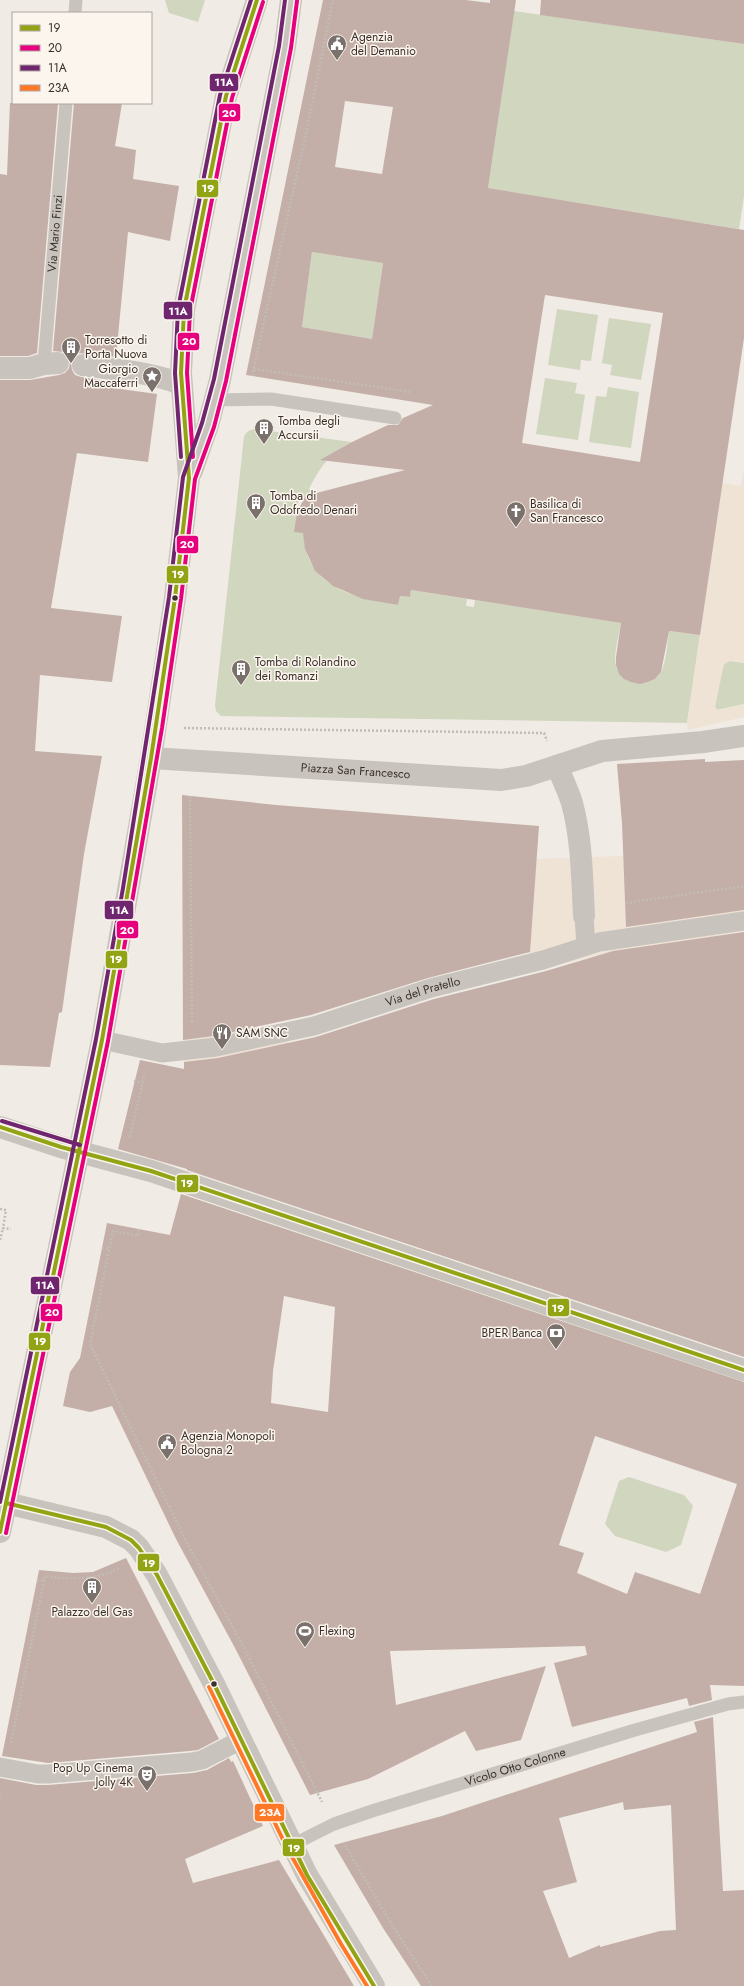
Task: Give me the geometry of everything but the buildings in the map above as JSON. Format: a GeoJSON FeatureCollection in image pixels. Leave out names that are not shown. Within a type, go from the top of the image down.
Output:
{"type":"FeatureCollection","features":[{"type":"Feature","properties":{"kind":"street"},"geometry":{"type":"LineString","coordinates":[[0,1532],[102,1040],[151,758],[175,598],[189,478],[181,384],[181,343],[184,310],[212,164],[231,77],[257,0]]}},
{"type":"Feature","properties":{"kind":"street"},"geometry":{"type":"LineString","coordinates":[[189,478],[215,400],[220,380],[285,47],[292,0]]}},
{"type":"Feature","properties":{"kind":"street"},"geometry":{"type":"LineString","coordinates":[[0,368],[30,368],[51,364]]}},
{"type":"Feature","properties":{"kind":"street"},"geometry":{"type":"LineString","coordinates":[[84,365],[166,378],[181,384]]}},
{"type":"Feature","properties":{"kind":"street","name":"Piazza San Francesco"},"geometry":{"type":"LineString","coordinates":[[151,758],[488,780],[515,779],[588,755],[613,750],[703,742],[744,736]]}},
{"type":"Feature","properties":{"kind":"street"},"geometry":{"type":"LineString","coordinates":[[557,766],[569,796],[576,823],[581,857],[586,946]]}},
{"type":"Feature","properties":{"kind":"street","name":"Via del Pratello"},"geometry":{"type":"LineString","coordinates":[[102,1040],[162,1053],[216,1047],[314,1026],[431,988],[543,960],[586,946],[611,940],[744,921]]}},
{"type":"Feature","properties":{"kind":"street"},"geometry":{"type":"LineString","coordinates":[[0,1127],[78,1151],[151,1171],[744,1370]]}},
{"type":"Feature","properties":{"kind":"street"},"geometry":{"type":"LineString","coordinates":[[6,1503],[106,1527],[131,1540],[140,1548],[164,1588],[214,1684],[292,1845],[338,1928],[374,1986]]}},
{"type":"Feature","properties":{"kind":"street"},"geometry":{"type":"LineString","coordinates":[[0,1767],[38,1774],[48,1774],[192,1762],[202,1760],[241,1740]]}},
{"type":"Feature","properties":{"kind":"lane"},"geometry":{"type":"LineString","coordinates":[[75,12],[76,0]]}},
{"type":"Feature","properties":{"kind":"lane","name":"Via Mario Finzi"},"geometry":{"type":"LineString","coordinates":[[51,364],[66,104]]}},
{"type":"Feature","properties":{"kind":"lane"},"geometry":{"type":"LineString","coordinates":[[215,400],[271,399],[394,418]]}},
{"type":"Feature","properties":{"kind":"lane","name":"Vicolo Otto Colonne"},"geometry":{"type":"LineString","coordinates":[[292,1845],[334,1824],[372,1811],[635,1730],[728,1704],[744,1702]]}},
{"type":"Feature","properties":{"kind":"path"},"geometry":{"type":"LineString","coordinates":[[252,376],[304,143],[333,0]]}},
{"type":"Feature","properties":{"kind":"path"},"geometry":{"type":"LineString","coordinates":[[254,369],[411,392]]}},
{"type":"Feature","properties":{"kind":"path"},"geometry":{"type":"LineString","coordinates":[[209,728],[544,733],[557,766]]}},
{"type":"Feature","properties":{"kind":"path"},"geometry":{"type":"LineString","coordinates":[[190,796],[192,1029]]}},
{"type":"Feature","properties":{"kind":"path"},"geometry":{"type":"LineString","coordinates":[[626,903],[744,886]]}},
{"type":"Feature","properties":{"kind":"path"},"geometry":{"type":"LineString","coordinates":[[134,1081],[143,1083]]}},
{"type":"Feature","properties":{"kind":"path"},"geometry":{"type":"LineString","coordinates":[[0,1209],[6,1210],[0,1240]]}},
{"type":"Feature","properties":{"kind":"path"},"geometry":{"type":"LineString","coordinates":[[3,1228],[11,1229]]}},
{"type":"Feature","properties":{"kind":"path"},"geometry":{"type":"LineString","coordinates":[[139,1229],[138,1236],[113,1231],[90,1344],[188,1545],[242,1644],[322,1802]]}},
{"type":"Feature","properties":{"kind":"path"},"geometry":{"type":"LineString","coordinates":[[102,1248],[109,1249]]}},
{"type":"Feature","properties":{"kind":"path"},"geometry":{"type":"LineString","coordinates":[[11,1745],[45,1576],[67,1579],[93,1577],[124,1566]]}},
{"type":"Feature","properties":{"kind":"path"},"geometry":{"type":"LineString","coordinates":[[37,1580],[44,1581]]}},
{"type":"Feature","properties":{"kind":"path"},"geometry":{"type":"LineString","coordinates":[[344,1843],[392,1925],[432,1986]]}},
{"type":"Feature","properties":{"kind":"green space"},"geometry":{"type":"Polygon","coordinates":[[[165,0],[205,0],[198,22],[169,13],[165,0]]]}},
{"type":"Feature","properties":{"kind":"green space"},"geometry":{"type":"Polygon","coordinates":[[[514,11],[744,44],[744,196],[739,229],[488,188],[514,11]]]}},
{"type":"Feature","properties":{"kind":"green space"},"geometry":{"type":"Polygon","coordinates":[[[312,252],[383,263],[372,339],[302,327],[312,252]]]}},
{"type":"Feature","properties":{"kind":"green space"},"geometry":{"type":"Polygon","coordinates":[[[557,309],[598,315],[591,361],[581,360],[580,370],[548,365],[557,309]]]}},
{"type":"Feature","properties":{"kind":"green space"},"geometry":{"type":"Polygon","coordinates":[[[609,318],[651,324],[641,380],[610,375],[612,365],[602,363],[609,318]]]}},
{"type":"Feature","properties":{"kind":"green space"},"geometry":{"type":"Polygon","coordinates":[[[545,378],[577,383],[575,393],[585,395],[578,440],[536,434],[545,378]]]}},
{"type":"Feature","properties":{"kind":"green space"},"geometry":{"type":"Polygon","coordinates":[[[608,387],[639,392],[631,448],[589,442],[596,396],[606,397],[608,387]]]}},
{"type":"Feature","properties":{"kind":"green space"},"geometry":{"type":"Polygon","coordinates":[[[254,429],[352,442],[331,456],[321,468],[309,489],[312,491],[311,495],[299,498],[297,513],[307,519],[305,546],[311,564],[330,584],[356,596],[398,605],[400,596],[410,597],[411,590],[467,599],[466,606],[474,607],[475,600],[621,623],[616,651],[616,666],[619,673],[624,678],[638,683],[652,681],[662,670],[666,656],[669,631],[700,635],[687,723],[221,716],[216,711],[215,705],[244,436],[248,431],[254,429]]]}},
{"type":"Feature","properties":{"kind":"green space"},"geometry":{"type":"Polygon","coordinates":[[[730,661],[744,663],[744,704],[717,710],[715,706],[722,667],[726,662],[730,661]]]}},
{"type":"Feature","properties":{"kind":"green space"},"geometry":{"type":"Polygon","coordinates":[[[629,1477],[684,1495],[693,1506],[681,1545],[666,1552],[615,1536],[605,1524],[619,1481],[629,1477]]]}},
{"type":"Feature","properties":{"kind":"shaded area"},"geometry":{"type":"Polygon","coordinates":[[[744,468],[744,663],[730,661],[724,664],[715,707],[716,709],[720,710],[744,704],[744,717],[688,730],[687,723],[722,483],[741,486],[744,468]]]}},
{"type":"Feature","properties":{"kind":"shaded area"},"geometry":{"type":"Polygon","coordinates":[[[623,856],[744,892],[744,932],[606,953],[438,996],[316,1034],[288,1040],[289,1055],[184,1064],[183,1039],[281,1024],[335,1013],[529,955],[536,859],[623,856]]]}},
{"type":"Feature","properties":{"kind":"transit line","name":"11A"},"geometry":{"type":"LineString","coordinates":[[181,457],[175,373],[178,309],[220,95],[251,0]]}},
{"type":"Feature","properties":{"kind":"transit line","name":"19"},"geometry":{"type":"LineString","coordinates":[[0,1532],[102,1040],[151,758],[175,598],[189,478],[181,373],[184,310],[226,96],[257,0]]}},
{"type":"Feature","properties":{"kind":"transit line","name":"11A"},"geometry":{"type":"LineString","coordinates":[[0,1502],[96,1039],[123,888],[169,597],[183,477],[202,423],[214,379],[279,46],[285,0]]}},
{"type":"Feature","properties":{"kind":"transit line","name":"20"},"geometry":{"type":"LineString","coordinates":[[6,1533],[108,1041],[162,728],[181,599],[195,479],[214,427],[226,381],[291,48],[297,1]]}},
{"type":"Feature","properties":{"kind":"transit line","name":"20"},"geometry":{"type":"LineString","coordinates":[[193,457],[187,373],[190,311],[232,98],[263,2]]}},
{"type":"Feature","properties":{"kind":"transit line","name":"11A"},"geometry":{"type":"LineString","coordinates":[[2,1121],[80,1145]]}},
{"type":"Feature","properties":{"kind":"transit line","name":"19"},"geometry":{"type":"LineString","coordinates":[[0,1127],[61,1147],[151,1171],[744,1370]]}},
{"type":"Feature","properties":{"kind":"transit line","name":"19"},"geometry":{"type":"LineString","coordinates":[[6,1503],[106,1527],[131,1540],[139,1548],[157,1575],[214,1684],[307,1875],[374,1986]]}},
{"type":"Feature","properties":{"kind":"transit line","name":"23A"},"geometry":{"type":"LineString","coordinates":[[209,1687],[287,1848],[341,1944],[367,1986]]}},
{"type":"Feature","properties":{"kind":"place","name":"Agenzia del Demanio"},"geometry":{"type":"Point","coordinates":[337,61]}},
{"type":"Feature","properties":{"kind":"place","name":"Torresotto di Porta Nuova"},"geometry":{"type":"Point","coordinates":[71,364]}},
{"type":"Feature","properties":{"kind":"place","name":"Giorgio Maccaferri"},"geometry":{"type":"Point","coordinates":[152,393]}},
{"type":"Feature","properties":{"kind":"place","name":"Tomba degli Accursii"},"geometry":{"type":"Point","coordinates":[264,445]}},
{"type":"Feature","properties":{"kind":"place","name":"Tomba di Odofredo Denari"},"geometry":{"type":"Point","coordinates":[256,520]}},
{"type":"Feature","properties":{"kind":"place","name":"Basilica di San Francesco"},"geometry":{"type":"Point","coordinates":[516,528]}},
{"type":"Feature","properties":{"kind":"place","name":"Tomba di Rolandino dei Romanzi"},"geometry":{"type":"Point","coordinates":[241,686]}},
{"type":"Feature","properties":{"kind":"place","name":"SAM SNC"},"geometry":{"type":"Point","coordinates":[222,1050]}},
{"type":"Feature","properties":{"kind":"place","name":"BPER Banca"},"geometry":{"type":"Point","coordinates":[556,1350]}},
{"type":"Feature","properties":{"kind":"place","name":"Agenzia Monopoli Bologna 2"},"geometry":{"type":"Point","coordinates":[167,1460]}},
{"type":"Feature","properties":{"kind":"place","name":"Palazzo del Gas"},"geometry":{"type":"Point","coordinates":[92,1604]}},
{"type":"Feature","properties":{"kind":"place","name":"Flexing"},"geometry":{"type":"Point","coordinates":[305,1648]}},
{"type":"Feature","properties":{"kind":"place","name":"Pop Up Cinema Jolly 4K"},"geometry":{"type":"Point","coordinates":[147,1792]}}]}
